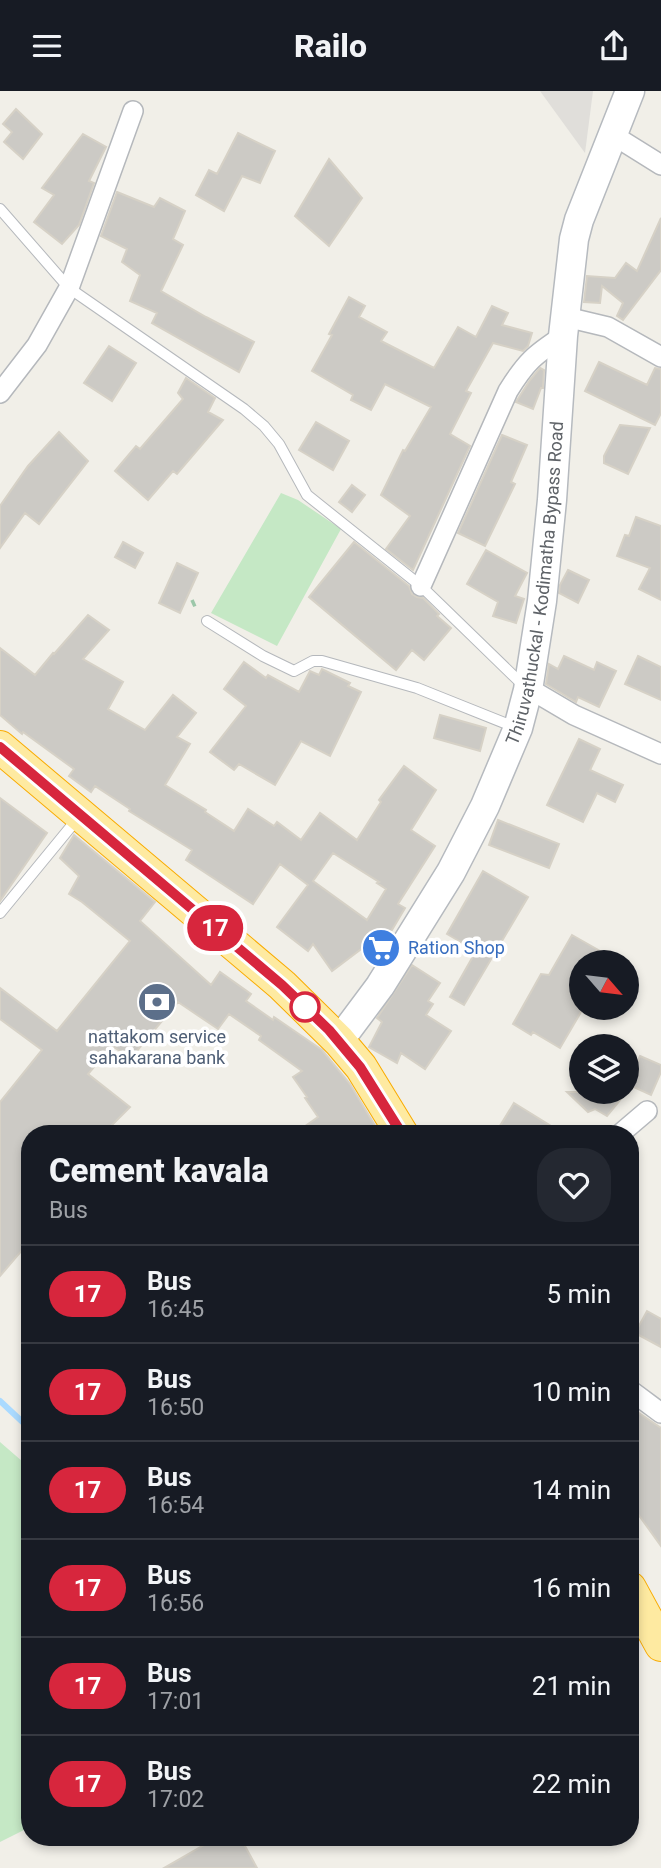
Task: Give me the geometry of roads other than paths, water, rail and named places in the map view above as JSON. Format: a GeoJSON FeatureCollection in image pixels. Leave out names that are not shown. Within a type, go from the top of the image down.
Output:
{"type":"FeatureCollection","features":[{"type":"Feature","properties":{"kind":"highway"},"geometry":{"type":"LineString","coordinates":[[0,747],[282,985],[339,1041],[360,1067],[396,1125]]}},
{"type":"Feature","properties":{"kind":"highway"},"geometry":{"type":"LineString","coordinates":[[639,1605],[661,1645]]}},
{"type":"Feature","properties":{"kind":"main road","name":"Thiruvathuckal - Kodimatha Bypass Road"},"geometry":{"type":"LineString","coordinates":[[339,1041],[380,986],[451,872],[485,806],[518,728],[528,690],[542,601],[564,327],[574,239],[630,91]]}},
{"type":"Feature","properties":{"kind":"street"},"geometry":{"type":"LineString","coordinates":[[0,393],[37,345],[69,288],[133,111]]}},
{"type":"Feature","properties":{"kind":"street"},"geometry":{"type":"LineString","coordinates":[[612,135],[661,166]]}},
{"type":"Feature","properties":{"kind":"street"},"geometry":{"type":"LineString","coordinates":[[421,586],[508,391],[531,358],[564,327],[608,327],[661,357]]}},
{"type":"Feature","properties":{"kind":"street"},"geometry":{"type":"LineString","coordinates":[[528,690],[574,715],[661,754]]}},
{"type":"Feature","properties":{"kind":"street"},"geometry":{"type":"LineString","coordinates":[[631,1125],[647,1111]]}},
{"type":"Feature","properties":{"kind":"street"},"geometry":{"type":"LineString","coordinates":[[639,1397],[661,1413]]}},
{"type":"Feature","properties":{"kind":"lane"},"geometry":{"type":"LineString","coordinates":[[0,209],[69,288],[244,409],[264,426],[279,444],[307,495],[421,586],[528,690]]}},
{"type":"Feature","properties":{"kind":"lane"},"geometry":{"type":"LineString","coordinates":[[207,621],[263,656],[294,671],[313,661],[321,661],[417,688],[518,728]]}},
{"type":"Feature","properties":{"kind":"lane"},"geometry":{"type":"LineString","coordinates":[[0,913],[81,815]]}},
{"type":"Feature","properties":{"kind":"waterway"},"geometry":{"type":"LineString","coordinates":[[0,1401],[21,1421]]}},
{"type":"Feature","properties":{"kind":"place","name":"Ration Shop"},"geometry":{"type":"Point","coordinates":[381,948]}},
{"type":"Feature","properties":{"kind":"place","name":"nattakom service sahakarana bank"},"geometry":{"type":"Point","coordinates":[157,1002]}}]}
